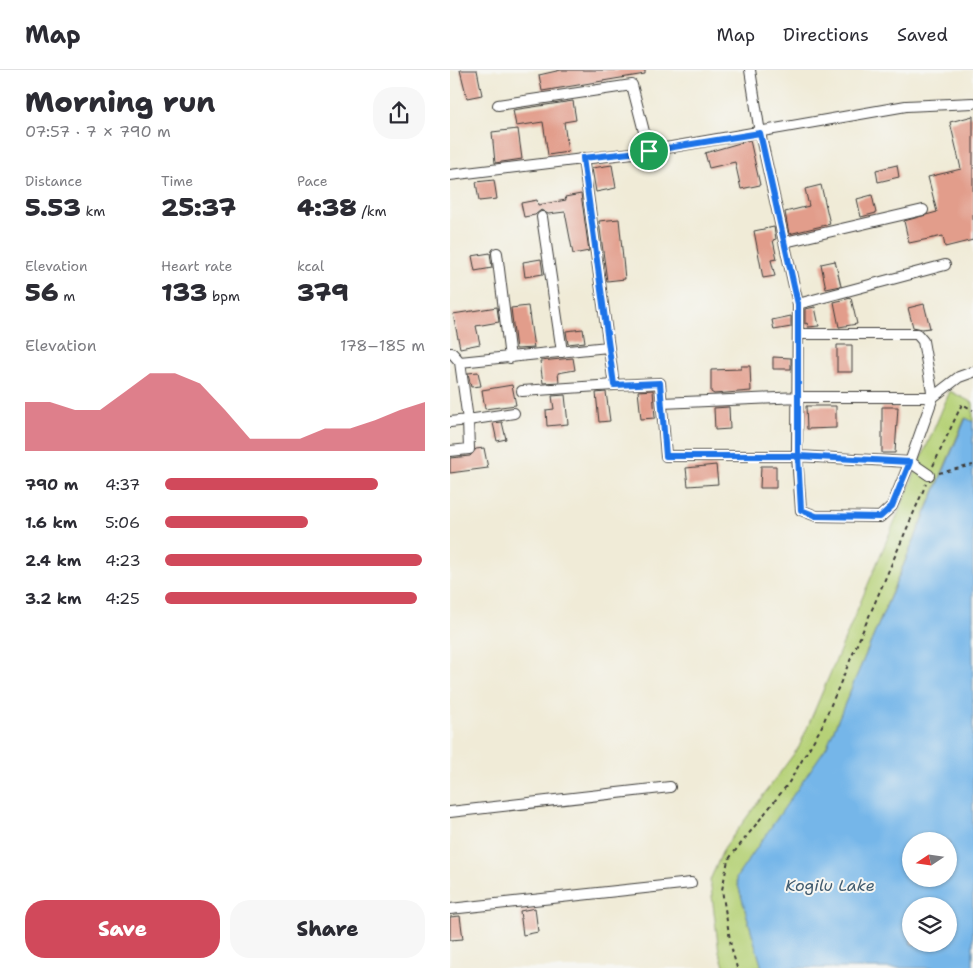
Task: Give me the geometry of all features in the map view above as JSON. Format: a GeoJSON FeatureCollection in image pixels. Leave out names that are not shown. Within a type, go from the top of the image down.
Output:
{"type":"FeatureCollection","features":[{"type":"Feature","properties":{"kind":"street"},"geometry":{"type":"LineString","coordinates":[[750,70],[760,133],[798,304],[800,334],[798,456],[801,510],[816,516],[880,517],[892,506],[933,397],[923,341],[917,334],[800,334]]}},
{"type":"Feature","properties":{"kind":"street"},"geometry":{"type":"LineString","coordinates":[[498,105],[632,85],[649,151]]}},
{"type":"Feature","properties":{"kind":"street"},"geometry":{"type":"LineString","coordinates":[[450,175],[649,151],[906,106],[973,103]]}},
{"type":"Feature","properties":{"kind":"street"},"geometry":{"type":"LineString","coordinates":[[583,158],[614,385]]}},
{"type":"Feature","properties":{"kind":"street"},"geometry":{"type":"LineString","coordinates":[[785,242],[923,210]]}},
{"type":"Feature","properties":{"kind":"street"},"geometry":{"type":"LineString","coordinates":[[542,217],[562,352]]}},
{"type":"Feature","properties":{"kind":"street"},"geometry":{"type":"LineString","coordinates":[[497,253],[510,358]]}},
{"type":"Feature","properties":{"kind":"street"},"geometry":{"type":"LineString","coordinates":[[798,304],[945,264]]}},
{"type":"Feature","properties":{"kind":"street"},"geometry":{"type":"LineString","coordinates":[[460,362],[608,347]]}},
{"type":"Feature","properties":{"kind":"street"},"geometry":{"type":"LineString","coordinates":[[450,354],[452,353],[460,362],[468,420],[469,449],[450,452]]}},
{"type":"Feature","properties":{"kind":"street"},"geometry":{"type":"LineString","coordinates":[[662,403],[799,398],[933,397],[959,377],[973,372]]}},
{"type":"Feature","properties":{"kind":"street"},"geometry":{"type":"LineString","coordinates":[[522,391],[660,383],[666,456],[798,456],[910,462],[929,475]]}},
{"type":"Feature","properties":{"kind":"street"},"geometry":{"type":"LineString","coordinates":[[450,422],[514,413]]}},
{"type":"Feature","properties":{"kind":"street"},"geometry":{"type":"LineString","coordinates":[[450,812],[670,788]]}},
{"type":"Feature","properties":{"kind":"street"},"geometry":{"type":"LineString","coordinates":[[450,909],[691,883]]}},
{"type":"Feature","properties":{"kind":"path"},"geometry":{"type":"LineString","coordinates":[[737,968],[731,946],[722,890],[728,860],[788,784],[822,728],[929,475],[962,404],[973,410]]}},
{"type":"Feature","properties":{"kind":"path"},"geometry":{"type":"LineString","coordinates":[[929,475],[973,465]]}},
{"type":"Feature","properties":{"kind":"green space"},"geometry":{"type":"Polygon","coordinates":[[[950,391],[973,403],[973,422],[965,418],[827,746],[736,878],[762,968],[725,968],[719,952],[710,880],[724,848],[799,747],[950,391]]]}},
{"type":"Feature","properties":{"kind":"water","name":"Kogilu Lake"},"geometry":{"type":"Polygon","coordinates":[[[966,418],[973,422],[973,968],[762,968],[736,878],[827,746],[966,418]]]}},
{"type":"Feature","properties":{"kind":"building"},"geometry":{"type":"Polygon","coordinates":[[[460,70],[477,70],[482,95],[467,98],[460,70]]]}},
{"type":"Feature","properties":{"kind":"building"},"geometry":{"type":"Polygon","coordinates":[[[561,70],[645,70],[645,74],[542,91],[539,75],[561,70]]]}},
{"type":"Feature","properties":{"kind":"building"},"geometry":{"type":"Polygon","coordinates":[[[573,101],[576,120],[564,122],[568,152],[548,155],[543,122],[516,126],[513,110],[573,101]]]}},
{"type":"Feature","properties":{"kind":"building"},"geometry":{"type":"Polygon","coordinates":[[[973,116],[973,240],[945,247],[943,236],[909,243],[904,221],[937,212],[928,177],[961,169],[950,122],[973,116]]]}},
{"type":"Feature","properties":{"kind":"building"},"geometry":{"type":"Polygon","coordinates":[[[518,129],[522,159],[495,163],[492,132],[518,129]]]}},
{"type":"Feature","properties":{"kind":"building"},"geometry":{"type":"Polygon","coordinates":[[[750,140],[760,185],[741,189],[735,162],[709,168],[705,153],[750,140]]]}},
{"type":"Feature","properties":{"kind":"building"},"geometry":{"type":"Polygon","coordinates":[[[612,165],[616,188],[596,192],[592,168],[612,165]]]}},
{"type":"Feature","properties":{"kind":"building"},"geometry":{"type":"Polygon","coordinates":[[[897,165],[899,177],[878,182],[876,170],[897,165]]]}},
{"type":"Feature","properties":{"kind":"building"},"geometry":{"type":"Polygon","coordinates":[[[494,180],[497,199],[479,201],[476,182],[494,180]]]}},
{"type":"Feature","properties":{"kind":"building"},"geometry":{"type":"Polygon","coordinates":[[[821,185],[830,224],[789,234],[785,212],[809,206],[805,189],[821,185]]]}},
{"type":"Feature","properties":{"kind":"building"},"geometry":{"type":"Polygon","coordinates":[[[581,194],[589,251],[573,254],[565,212],[548,214],[541,210],[535,215],[524,217],[521,203],[537,200],[538,205],[566,200],[565,197],[581,194]]]}},
{"type":"Feature","properties":{"kind":"building"},"geometry":{"type":"Polygon","coordinates":[[[872,195],[876,213],[861,217],[857,199],[872,195]]]}},
{"type":"Feature","properties":{"kind":"building"},"geometry":{"type":"Polygon","coordinates":[[[619,219],[625,279],[607,281],[599,221],[619,219]]]}},
{"type":"Feature","properties":{"kind":"building"},"geometry":{"type":"Polygon","coordinates":[[[774,227],[776,239],[773,240],[777,259],[771,260],[775,276],[763,278],[754,231],[774,227]]]}},
{"type":"Feature","properties":{"kind":"building"},"geometry":{"type":"Polygon","coordinates":[[[490,253],[492,268],[475,271],[472,256],[490,253]]]}},
{"type":"Feature","properties":{"kind":"building"},"geometry":{"type":"Polygon","coordinates":[[[541,259],[543,274],[525,277],[523,262],[541,259]]]}},
{"type":"Feature","properties":{"kind":"building"},"geometry":{"type":"Polygon","coordinates":[[[835,261],[841,286],[826,289],[821,264],[835,261]]]}},
{"type":"Feature","properties":{"kind":"building"},"geometry":{"type":"Polygon","coordinates":[[[851,298],[857,324],[839,327],[834,302],[851,298]]]}},
{"type":"Feature","properties":{"kind":"building"},"geometry":{"type":"Polygon","coordinates":[[[924,304],[930,328],[913,327],[908,308],[924,304]]]}},
{"type":"Feature","properties":{"kind":"building"},"geometry":{"type":"Polygon","coordinates":[[[528,306],[534,348],[516,349],[511,308],[528,306]]]}},
{"type":"Feature","properties":{"kind":"building"},"geometry":{"type":"Polygon","coordinates":[[[497,307],[499,322],[476,326],[480,344],[460,348],[453,314],[497,307]]]}},
{"type":"Feature","properties":{"kind":"building"},"geometry":{"type":"Polygon","coordinates":[[[815,307],[819,326],[808,327],[807,323],[805,324],[805,309],[815,307]]]}},
{"type":"Feature","properties":{"kind":"building"},"geometry":{"type":"Polygon","coordinates":[[[791,316],[791,327],[774,330],[772,320],[791,316]]]}},
{"type":"Feature","properties":{"kind":"building"},"geometry":{"type":"Polygon","coordinates":[[[583,329],[585,342],[568,344],[566,331],[583,329]]]}},
{"type":"Feature","properties":{"kind":"building"},"geometry":{"type":"Polygon","coordinates":[[[837,345],[852,345],[852,372],[837,372],[837,345]]]}},
{"type":"Feature","properties":{"kind":"building"},"geometry":{"type":"Polygon","coordinates":[[[773,357],[791,358],[791,369],[773,369],[773,357]]]}},
{"type":"Feature","properties":{"kind":"building"},"geometry":{"type":"Polygon","coordinates":[[[573,358],[575,370],[558,373],[559,382],[543,383],[540,361],[573,358]]]}},
{"type":"Feature","properties":{"kind":"building"},"geometry":{"type":"Polygon","coordinates":[[[741,366],[750,366],[751,391],[714,394],[711,392],[711,370],[741,369],[741,366]]]}},
{"type":"Feature","properties":{"kind":"building"},"geometry":{"type":"Polygon","coordinates":[[[478,372],[481,386],[471,387],[468,373],[478,372]]]}},
{"type":"Feature","properties":{"kind":"building"},"geometry":{"type":"Polygon","coordinates":[[[512,385],[516,405],[485,409],[482,390],[512,385]]]}},
{"type":"Feature","properties":{"kind":"building"},"geometry":{"type":"Polygon","coordinates":[[[653,390],[655,418],[641,419],[638,391],[653,390]]]}},
{"type":"Feature","properties":{"kind":"building"},"geometry":{"type":"Polygon","coordinates":[[[606,392],[610,421],[599,422],[596,393],[606,392]]]}},
{"type":"Feature","properties":{"kind":"building"},"geometry":{"type":"Polygon","coordinates":[[[565,395],[568,424],[547,426],[546,410],[554,409],[552,396],[565,395]]]}},
{"type":"Feature","properties":{"kind":"building"},"geometry":{"type":"Polygon","coordinates":[[[806,406],[836,406],[836,428],[807,429],[806,406]]]}},
{"type":"Feature","properties":{"kind":"building"},"geometry":{"type":"Polygon","coordinates":[[[729,407],[730,429],[715,430],[714,408],[729,407]]]}},
{"type":"Feature","properties":{"kind":"building"},"geometry":{"type":"Polygon","coordinates":[[[882,407],[898,407],[895,453],[882,453],[882,407]]]}},
{"type":"Feature","properties":{"kind":"building"},"geometry":{"type":"Polygon","coordinates":[[[502,422],[506,439],[497,441],[493,423],[502,422]]]}},
{"type":"Feature","properties":{"kind":"building"},"geometry":{"type":"Polygon","coordinates":[[[484,448],[488,468],[450,473],[450,458],[470,456],[476,449],[484,448]]]}},
{"type":"Feature","properties":{"kind":"building"},"geometry":{"type":"Polygon","coordinates":[[[716,465],[718,484],[688,486],[686,468],[716,465]]]}},
{"type":"Feature","properties":{"kind":"building"},"geometry":{"type":"Polygon","coordinates":[[[761,466],[776,466],[776,488],[760,488],[761,466]]]}},
{"type":"Feature","properties":{"kind":"building"},"geometry":{"type":"Polygon","coordinates":[[[535,908],[538,932],[523,935],[520,911],[535,908]]]}},
{"type":"Feature","properties":{"kind":"building"},"geometry":{"type":"Polygon","coordinates":[[[460,916],[463,939],[450,940],[450,917],[460,916]]]}},
{"type":"Feature","properties":{"kind":"route"},"geometry":{"type":"LineString","coordinates":[[649,151],[583,158],[614,385],[660,383],[666,456],[798,456],[910,462],[892,506],[880,517],[816,516],[801,510],[798,456],[800,334],[798,304],[760,133],[649,151]]}}]}
